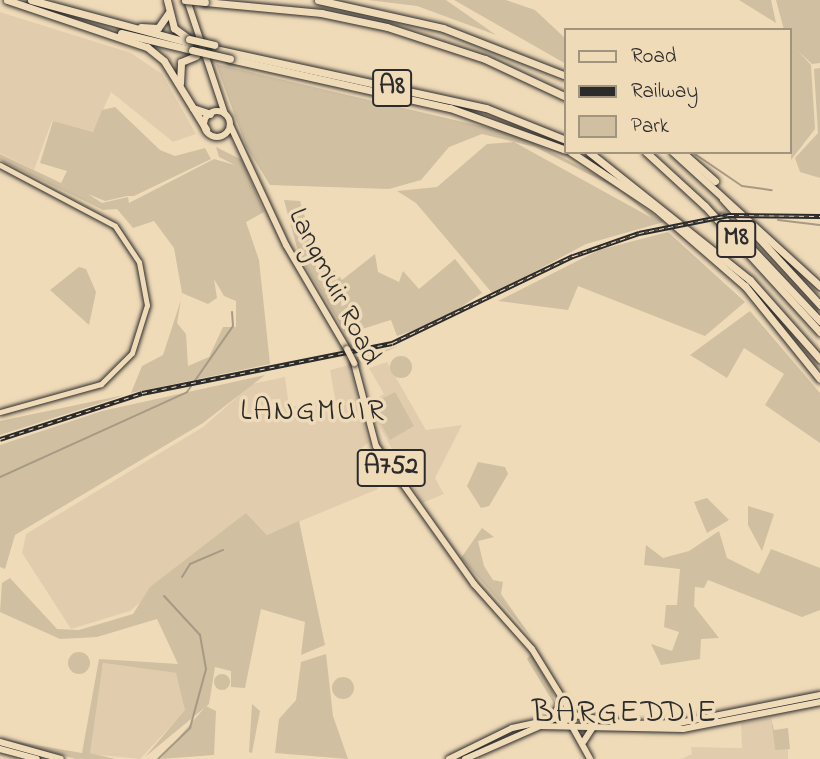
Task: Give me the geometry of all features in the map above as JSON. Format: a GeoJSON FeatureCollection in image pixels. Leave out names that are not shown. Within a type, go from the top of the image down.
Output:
{"type":"FeatureCollection","features":[{"type":"Feature","properties":{"kind":"highway","name":"A8"},"geometry":{"type":"LineString","coordinates":[[8,0],[192,47],[215,47],[485,108],[564,139]]}},
{"type":"Feature","properties":{"kind":"highway"},"geometry":{"type":"LineString","coordinates":[[8,0],[148,47],[181,87],[205,129]]}},
{"type":"Feature","properties":{"kind":"highway","name":"A8"},"geometry":{"type":"LineString","coordinates":[[31,0],[192,47],[230,61],[309,76],[501,122],[564,149]]}},
{"type":"Feature","properties":{"kind":"highway"},"geometry":{"type":"LineString","coordinates":[[167,0],[177,33],[192,47],[179,66],[181,87]]}},
{"type":"Feature","properties":{"kind":"highway"},"geometry":{"type":"LineString","coordinates":[[186,0],[321,13],[387,27],[485,59],[564,96]]}},
{"type":"Feature","properties":{"kind":"highway"},"geometry":{"type":"LineString","coordinates":[[318,0],[481,41],[564,77]]}},
{"type":"Feature","properties":{"kind":"highway"},"geometry":{"type":"LineString","coordinates":[[49,5],[152,29],[165,23],[169,12]]}},
{"type":"Feature","properties":{"kind":"highway"},"geometry":{"type":"LineString","coordinates":[[192,108],[211,114]]}},
{"type":"Feature","properties":{"kind":"highway"},"geometry":{"type":"LineString","coordinates":[[574,154],[684,231],[753,296],[820,379]]}},
{"type":"Feature","properties":{"kind":"highway"},"geometry":{"type":"LineString","coordinates":[[591,154],[750,281],[820,359]]}},
{"type":"Feature","properties":{"kind":"highway","name":"M8"},"geometry":{"type":"LineString","coordinates":[[648,154],[705,206],[820,327]]}},
{"type":"Feature","properties":{"kind":"highway","name":"M8"},"geometry":{"type":"LineString","coordinates":[[653,154],[774,273],[820,327]]}},
{"type":"Feature","properties":{"kind":"highway","name":"M8"},"geometry":{"type":"LineString","coordinates":[[675,154],[820,286]]}},
{"type":"Feature","properties":{"kind":"highway","name":"M8"},"geometry":{"type":"LineString","coordinates":[[684,154],[807,274]]}},
{"type":"Feature","properties":{"kind":"highway","name":"M8"},"geometry":{"type":"LineString","coordinates":[[690,166],[820,305]]}},
{"type":"Feature","properties":{"kind":"main road"},"geometry":{"type":"LineString","coordinates":[[186,0],[225,114],[211,114]]}},
{"type":"Feature","properties":{"kind":"main road"},"geometry":{"type":"LineString","coordinates":[[205,129],[219,94]]}},
{"type":"Feature","properties":{"kind":"main road","name":"Langmuir Road"},"geometry":{"type":"LineString","coordinates":[[225,114],[239,149],[354,363],[376,446],[554,684],[571,721]]}},
{"type":"Feature","properties":{"kind":"main road"},"geometry":{"type":"LineString","coordinates":[[220,137],[230,125]]}},
{"type":"Feature","properties":{"kind":"main road","name":"Langmuir Road"},"geometry":{"type":"LineString","coordinates":[[205,129],[239,149]]}},
{"type":"Feature","properties":{"kind":"main road","name":"Langmuir Road"},"geometry":{"type":"LineString","coordinates":[[554,684],[571,721]]}},
{"type":"Feature","properties":{"kind":"main road"},"geometry":{"type":"LineString","coordinates":[[449,759],[512,728],[550,719],[679,723],[820,695]]}},
{"type":"Feature","properties":{"kind":"main road"},"geometry":{"type":"LineString","coordinates":[[465,759],[524,730],[571,721],[595,726],[683,729],[820,702]]}},
{"type":"Feature","properties":{"kind":"main road"},"geometry":{"type":"LineString","coordinates":[[550,719],[561,703]]}},
{"type":"Feature","properties":{"kind":"main road","name":"A752"},"geometry":{"type":"LineString","coordinates":[[571,721],[584,741],[590,758]]}},
{"type":"Feature","properties":{"kind":"main road","name":"A752"},"geometry":{"type":"LineString","coordinates":[[571,721],[590,758]]}},
{"type":"Feature","properties":{"kind":"main road"},"geometry":{"type":"LineString","coordinates":[[584,741],[595,726]]}},
{"type":"Feature","properties":{"kind":"main road"},"geometry":{"type":"LineString","coordinates":[[0,742],[61,759]]}},
{"type":"Feature","properties":{"kind":"main road"},"geometry":{"type":"LineString","coordinates":[[0,749],[37,759]]}},
{"type":"Feature","properties":{"kind":"street"},"geometry":{"type":"LineString","coordinates":[[0,165],[115,226],[139,262],[147,290],[143,330],[132,353],[91,388],[0,412]]}},
{"type":"Feature","properties":{"kind":"shaded area"},"geometry":{"type":"Polygon","coordinates":[[[0,12],[131,53],[162,74],[196,134],[173,142],[111,92],[93,132],[52,121],[34,170],[0,153],[0,12]]]}},
{"type":"Feature","properties":{"kind":"shaded area"},"geometry":{"type":"Polygon","coordinates":[[[387,362],[426,430],[462,425],[435,478],[444,494],[422,503],[367,404],[384,394],[369,368],[387,362]]]}},
{"type":"Feature","properties":{"kind":"shaded area"},"geometry":{"type":"Polygon","coordinates":[[[350,365],[368,443],[357,451],[378,489],[267,535],[246,513],[130,611],[71,629],[22,553],[26,534],[203,427],[252,384],[285,377],[289,407],[335,399],[330,370],[350,365]]]}},
{"type":"Feature","properties":{"kind":"shaded area"},"geometry":{"type":"Polygon","coordinates":[[[103,663],[176,673],[184,689],[185,711],[140,759],[89,754],[103,663]]]}},
{"type":"Feature","properties":{"kind":"shaded area"},"geometry":{"type":"Polygon","coordinates":[[[771,718],[775,749],[788,749],[788,759],[681,759],[692,754],[691,747],[742,748],[741,723],[771,718]]]}},
{"type":"Feature","properties":{"kind":"green space"},"geometry":{"type":"Polygon","coordinates":[[[368,0],[446,0],[496,35],[417,6],[368,0]]]}},
{"type":"Feature","properties":{"kind":"green space"},"geometry":{"type":"Polygon","coordinates":[[[454,0],[506,0],[535,10],[564,37],[564,63],[454,0]]]}},
{"type":"Feature","properties":{"kind":"green space"},"geometry":{"type":"Polygon","coordinates":[[[739,0],[771,0],[776,23],[739,0]]]}},
{"type":"Feature","properties":{"kind":"green space"},"geometry":{"type":"Polygon","coordinates":[[[776,0],[820,0],[820,63],[812,64],[798,51],[811,65],[815,129],[791,160],[792,28],[783,28],[776,0]]]}},
{"type":"Feature","properties":{"kind":"green space"},"geometry":{"type":"Polygon","coordinates":[[[216,64],[519,135],[608,181],[664,222],[586,244],[493,294],[416,203],[397,191],[437,187],[487,144],[514,142],[652,218],[620,190],[535,147],[482,134],[449,147],[421,180],[389,189],[270,185],[246,146],[216,64]]]}},
{"type":"Feature","properties":{"kind":"green space"},"geometry":{"type":"Polygon","coordinates":[[[820,68],[820,178],[800,172],[795,158],[818,133],[814,69],[820,68]]]}},
{"type":"Feature","properties":{"kind":"green space"},"geometry":{"type":"Polygon","coordinates":[[[115,107],[160,150],[175,156],[205,148],[211,159],[134,196],[127,196],[105,201],[88,194],[102,203],[128,197],[129,203],[214,159],[235,165],[219,157],[216,147],[242,160],[264,212],[246,222],[259,260],[270,364],[131,393],[142,366],[163,355],[181,300],[177,323],[186,334],[188,366],[209,357],[223,327],[236,327],[236,301],[224,296],[214,279],[217,298],[208,304],[182,293],[174,248],[154,221],[133,228],[117,209],[103,210],[0,160],[0,154],[61,183],[67,171],[40,163],[53,121],[93,132],[102,110],[115,107]]]}},
{"type":"Feature","properties":{"kind":"green space"},"geometry":{"type":"Polygon","coordinates":[[[284,200],[300,201],[314,246],[342,280],[375,254],[378,272],[399,282],[403,271],[419,289],[455,259],[482,293],[440,321],[397,336],[391,320],[346,334],[299,255],[284,200]]]}},
{"type":"Feature","properties":{"kind":"green space"},"geometry":{"type":"Polygon","coordinates":[[[668,232],[745,302],[705,336],[578,286],[568,310],[498,301],[599,250],[668,232]]]}},
{"type":"Feature","properties":{"kind":"green space"},"geometry":{"type":"Polygon","coordinates":[[[79,267],[86,269],[96,292],[89,325],[50,290],[79,267]]]}},
{"type":"Feature","properties":{"kind":"green space"},"geometry":{"type":"Polygon","coordinates":[[[750,311],[820,393],[820,443],[765,405],[784,374],[744,348],[727,378],[690,355],[750,311]]]}},
{"type":"Feature","properties":{"kind":"green space"},"geometry":{"type":"Polygon","coordinates":[[[398,346],[363,362],[356,357],[382,351],[398,346]]]}},
{"type":"Feature","properties":{"kind":"green space"},"geometry":{"type":"Polygon","coordinates":[[[401,356],[411,363],[412,367],[405,377],[401,378],[391,371],[390,367],[397,357],[401,356]]]}},
{"type":"Feature","properties":{"kind":"green space"},"geometry":{"type":"Polygon","coordinates":[[[265,375],[203,423],[15,535],[5,569],[0,567],[0,445],[102,411],[265,375]]]}},
{"type":"Feature","properties":{"kind":"green space"},"geometry":{"type":"Polygon","coordinates":[[[395,392],[414,426],[390,440],[370,405],[395,392]]]}},
{"type":"Feature","properties":{"kind":"green space"},"geometry":{"type":"Polygon","coordinates":[[[124,395],[110,400],[0,435],[0,421],[124,395]]]}},
{"type":"Feature","properties":{"kind":"green space"},"geometry":{"type":"Polygon","coordinates":[[[478,462],[505,467],[508,474],[489,506],[481,508],[467,486],[478,462]]]}},
{"type":"Feature","properties":{"kind":"green space"},"geometry":{"type":"Polygon","coordinates":[[[707,498],[729,520],[707,533],[694,502],[707,498]]]}},
{"type":"Feature","properties":{"kind":"green space"},"geometry":{"type":"Polygon","coordinates":[[[748,506],[774,514],[762,551],[748,525],[748,506]]]}},
{"type":"Feature","properties":{"kind":"green space"},"geometry":{"type":"Polygon","coordinates":[[[246,513],[267,535],[299,521],[325,645],[301,655],[305,622],[261,609],[245,688],[231,687],[231,671],[215,667],[209,704],[145,757],[185,710],[176,673],[103,663],[90,753],[115,759],[76,759],[1,739],[82,753],[99,659],[178,664],[157,619],[97,637],[60,639],[0,612],[2,583],[10,578],[57,629],[79,630],[133,614],[150,587],[246,513]]]}},
{"type":"Feature","properties":{"kind":"green space"},"geometry":{"type":"Polygon","coordinates":[[[482,528],[494,537],[478,541],[484,566],[493,580],[503,582],[501,594],[531,637],[461,558],[482,528]]]}},
{"type":"Feature","properties":{"kind":"green space"},"geometry":{"type":"Polygon","coordinates":[[[719,531],[727,558],[759,574],[771,549],[820,568],[820,610],[802,617],[708,580],[704,588],[695,587],[694,606],[719,638],[701,639],[700,659],[661,665],[651,644],[672,651],[679,632],[664,627],[666,605],[677,605],[680,569],[644,565],[646,545],[663,558],[689,551],[719,531]]]}},
{"type":"Feature","properties":{"kind":"green space"},"geometry":{"type":"Polygon","coordinates":[[[79,652],[87,655],[90,663],[87,671],[79,674],[71,671],[68,663],[71,655],[79,652]]]}},
{"type":"Feature","properties":{"kind":"green space"},"geometry":{"type":"Polygon","coordinates":[[[326,654],[333,716],[348,759],[275,753],[279,719],[296,700],[301,662],[326,654]]]}},
{"type":"Feature","properties":{"kind":"green space"},"geometry":{"type":"Polygon","coordinates":[[[531,654],[552,690],[556,707],[527,659],[531,654]]]}},
{"type":"Feature","properties":{"kind":"green space"},"geometry":{"type":"Polygon","coordinates":[[[219,674],[225,674],[230,682],[228,688],[219,690],[214,685],[214,679],[219,674]]]}},
{"type":"Feature","properties":{"kind":"green space"},"geometry":{"type":"Polygon","coordinates":[[[343,677],[351,680],[354,688],[351,696],[343,699],[335,696],[332,688],[335,680],[343,677]]]}},
{"type":"Feature","properties":{"kind":"green space"},"geometry":{"type":"Polygon","coordinates":[[[252,704],[260,711],[252,753],[249,752],[252,704]]]}},
{"type":"Feature","properties":{"kind":"green space"},"geometry":{"type":"Polygon","coordinates":[[[206,706],[216,711],[214,755],[160,759],[206,706]]]}},
{"type":"Feature","properties":{"kind":"green space"},"geometry":{"type":"Polygon","coordinates":[[[771,718],[774,730],[788,728],[790,749],[775,750],[771,718]]]}},
{"type":"Feature","properties":{"kind":"waterway"},"geometry":{"type":"LineString","coordinates":[[695,154],[742,186],[772,190]]}},
{"type":"Feature","properties":{"kind":"waterway"},"geometry":{"type":"LineString","coordinates":[[778,220],[820,225]]}},
{"type":"Feature","properties":{"kind":"waterway"},"geometry":{"type":"LineString","coordinates":[[0,477],[187,392],[233,326],[232,312]]}},
{"type":"Feature","properties":{"kind":"waterway"},"geometry":{"type":"LineString","coordinates":[[182,577],[190,564],[223,550]]}},
{"type":"Feature","properties":{"kind":"waterway"},"geometry":{"type":"LineString","coordinates":[[158,759],[190,728],[206,669],[200,635],[164,596]]}},
{"type":"Feature","properties":{"kind":"railway"},"geometry":{"type":"LineString","coordinates":[[0,439],[142,393],[392,343],[573,256],[639,233],[729,215],[820,216]]}},
{"type":"Feature","properties":{"kind":"district","name":"LANGMUIR"},"geometry":{"type":"Point","coordinates":[313,412]}},
{"type":"Feature","properties":{"kind":"district","name":"BARGEDDIE"},"geometry":{"type":"Point","coordinates":[625,714]}}]}
